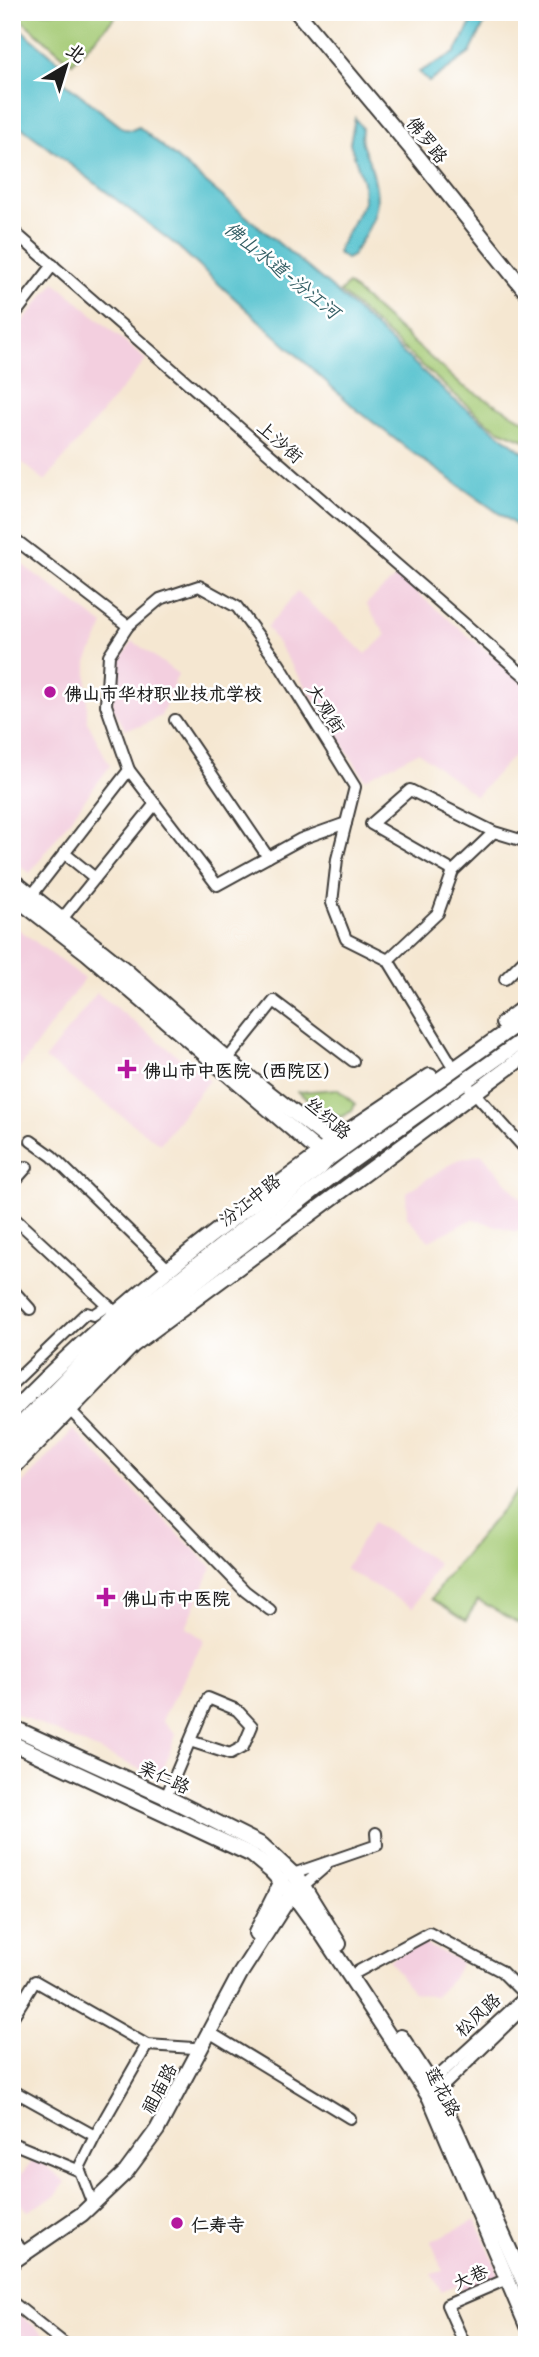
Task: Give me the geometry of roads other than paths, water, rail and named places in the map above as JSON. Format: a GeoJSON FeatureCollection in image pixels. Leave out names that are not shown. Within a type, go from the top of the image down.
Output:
{"type":"FeatureCollection","features":[{"type":"Feature","properties":{"kind":"main road","name":"佛罗路"},"geometry":{"type":"LineString","coordinates":[[297,12],[527,293]]}},
{"type":"Feature","properties":{"kind":"main road","name":"丝织路"},"geometry":{"type":"LineString","coordinates":[[12,880],[125,970],[227,1060],[337,1146],[348,1164]]}},
{"type":"Feature","properties":{"kind":"main road"},"geometry":{"type":"LineString","coordinates":[[12,895],[87,953],[169,1023],[177,1041],[320,1160],[112,1309],[12,1412]]}},
{"type":"Feature","properties":{"kind":"main road"},"geometry":{"type":"LineString","coordinates":[[337,1146],[527,1005]]}},
{"type":"Feature","properties":{"kind":"main road","name":"汾江中路"},"geometry":{"type":"LineString","coordinates":[[12,1433],[113,1331],[337,1146],[527,1017]]}},
{"type":"Feature","properties":{"kind":"main road","name":"汾江中路"},"geometry":{"type":"LineString","coordinates":[[12,1450],[123,1338],[348,1164],[469,1087],[527,1037]]}},
{"type":"Feature","properties":{"kind":"main road"},"geometry":{"type":"LineString","coordinates":[[12,1469],[133,1345],[469,1087],[527,1054]]}},
{"type":"Feature","properties":{"kind":"main road","name":"丝织路"},"geometry":{"type":"LineString","coordinates":[[320,1160],[348,1164]]}},
{"type":"Feature","properties":{"kind":"main road","name":"亲仁路"},"geometry":{"type":"LineString","coordinates":[[12,1727],[166,1797],[262,1845],[288,1877]]}},
{"type":"Feature","properties":{"kind":"main road","name":"亲仁路"},"geometry":{"type":"LineString","coordinates":[[12,1744],[252,1855],[288,1877]]}},
{"type":"Feature","properties":{"kind":"main road"},"geometry":{"type":"LineString","coordinates":[[288,1877],[297,1890]]}},
{"type":"Feature","properties":{"kind":"main road","name":"祖庙路"},"geometry":{"type":"LineString","coordinates":[[15,2247],[76,2209],[90,2197],[119,2169],[152,2126],[288,1877]]}},
{"type":"Feature","properties":{"kind":"main road","name":"祖庙路"},"geometry":{"type":"LineString","coordinates":[[12,2262],[82,2214],[126,2172],[157,2130],[240,1974],[297,1890]]}},
{"type":"Feature","properties":{"kind":"main road","name":"莲花路"},"geometry":{"type":"LineString","coordinates":[[297,1890],[357,1972],[430,2091],[527,2326]]}},
{"type":"Feature","properties":{"kind":"main road","name":"莲花路"},"geometry":{"type":"LineString","coordinates":[[297,1890],[324,1937],[455,2128],[527,2288]]}},
{"type":"Feature","properties":{"kind":"street","name":"上沙街"},"geometry":{"type":"LineString","coordinates":[[12,230],[527,678]]}},
{"type":"Feature","properties":{"kind":"street"},"geometry":{"type":"LineString","coordinates":[[12,318],[53,265]]}},
{"type":"Feature","properties":{"kind":"street"},"geometry":{"type":"LineString","coordinates":[[12,537],[128,626]]}},
{"type":"Feature","properties":{"kind":"street","name":"大观街"},"geometry":{"type":"LineString","coordinates":[[268,858],[217,886],[129,770],[106,705],[109,655],[128,626],[160,599],[199,586],[237,607],[279,664],[355,787],[337,859],[332,903],[346,939],[388,960]]}},
{"type":"Feature","properties":{"kind":"street"},"geometry":{"type":"LineString","coordinates":[[175,720],[268,858],[301,839],[346,823]]}},
{"type":"Feature","properties":{"kind":"street"},"geometry":{"type":"LineString","coordinates":[[32,895],[129,770]]}},
{"type":"Feature","properties":{"kind":"street"},"geometry":{"type":"LineString","coordinates":[[453,871],[371,824],[410,790],[494,832],[527,842]]}},
{"type":"Feature","properties":{"kind":"street"},"geometry":{"type":"LineString","coordinates":[[62,919],[155,804]]}},
{"type":"Feature","properties":{"kind":"street"},"geometry":{"type":"LineString","coordinates":[[450,1062],[388,960],[438,913],[453,871],[494,832]]}},
{"type":"Feature","properties":{"kind":"street"},"geometry":{"type":"LineString","coordinates":[[64,853],[95,878]]}},
{"type":"Feature","properties":{"kind":"street"},"geometry":{"type":"LineString","coordinates":[[505,979],[527,957]]}},
{"type":"Feature","properties":{"kind":"street"},"geometry":{"type":"LineString","coordinates":[[227,1060],[274,1001],[353,1061]]}},
{"type":"Feature","properties":{"kind":"street"},"geometry":{"type":"LineString","coordinates":[[469,1087],[527,1151]]}},
{"type":"Feature","properties":{"kind":"street"},"geometry":{"type":"LineString","coordinates":[[31,1141],[52,1156],[168,1269]]}},
{"type":"Feature","properties":{"kind":"street"},"geometry":{"type":"LineString","coordinates":[[12,1184],[27,1167]]}},
{"type":"Feature","properties":{"kind":"street"},"geometry":{"type":"LineString","coordinates":[[12,1216],[112,1309],[93,1315],[86,1313],[12,1384]]}},
{"type":"Feature","properties":{"kind":"street"},"geometry":{"type":"LineString","coordinates":[[12,1289],[30,1309]]}},
{"type":"Feature","properties":{"kind":"street"},"geometry":{"type":"LineString","coordinates":[[69,1409],[245,1591],[270,1610]]}},
{"type":"Feature","properties":{"kind":"street"},"geometry":{"type":"LineString","coordinates":[[166,1797],[208,1698],[237,1710],[252,1726],[243,1747],[230,1754],[190,1741]]}},
{"type":"Feature","properties":{"kind":"street"},"geometry":{"type":"LineString","coordinates":[[288,1877],[377,1845],[376,1833]]}},
{"type":"Feature","properties":{"kind":"street"},"geometry":{"type":"LineString","coordinates":[[297,1890],[330,1862]]}},
{"type":"Feature","properties":{"kind":"street"},"geometry":{"type":"LineString","coordinates":[[357,1972],[429,1933],[501,1971],[526,1998]]}},
{"type":"Feature","properties":{"kind":"street"},"geometry":{"type":"LineString","coordinates":[[12,2018],[35,1981],[147,2045],[194,2048]]}},
{"type":"Feature","properties":{"kind":"street","name":"松风路"},"geometry":{"type":"LineString","coordinates":[[430,2091],[526,1998]]}},
{"type":"Feature","properties":{"kind":"street"},"geometry":{"type":"LineString","coordinates":[[209,2032],[350,2118]]}},
{"type":"Feature","properties":{"kind":"street"},"geometry":{"type":"LineString","coordinates":[[90,2197],[80,2171],[95,2136],[147,2045]]}},
{"type":"Feature","properties":{"kind":"street"},"geometry":{"type":"LineString","coordinates":[[12,2090],[95,2136]]}},
{"type":"Feature","properties":{"kind":"street"},"geometry":{"type":"LineString","coordinates":[[12,2143],[80,2171]]}},
{"type":"Feature","properties":{"kind":"street","name":"大巷"},"geometry":{"type":"LineString","coordinates":[[466,2345],[447,2305],[507,2279]]}},
{"type":"Feature","properties":{"kind":"street"},"geometry":{"type":"LineString","coordinates":[[12,2302],[66,2345]]}},
{"type":"Feature","properties":{"kind":"water"},"geometry":{"type":"Polygon","coordinates":[[[477,12],[490,12],[470,53],[429,82],[419,72],[455,53],[477,12]]]}},
{"type":"Feature","properties":{"kind":"water","name":"佛山水道-汾江河"},"geometry":{"type":"Polygon","coordinates":[[[12,22],[62,64],[59,73],[63,81],[124,129],[139,127],[330,286],[452,398],[527,455],[527,533],[413,453],[356,409],[176,245],[12,120],[12,22]]]}},
{"type":"Feature","properties":{"kind":"water"},"geometry":{"type":"Polygon","coordinates":[[[355,118],[362,128],[362,143],[374,179],[377,203],[366,232],[352,256],[346,259],[338,253],[340,246],[364,202],[363,182],[350,143],[355,118]]]}},
{"type":"Feature","properties":{"kind":"place","name":"佛山市华材职业技术学校"},"geometry":{"type":"Point","coordinates":[50,692]}},
{"type":"Feature","properties":{"kind":"place","name":"佛山市中医院（西院区）"},"geometry":{"type":"Point","coordinates":[127,1069]}},
{"type":"Feature","properties":{"kind":"place","name":"佛山市中医院"},"geometry":{"type":"Point","coordinates":[106,1597]}},
{"type":"Feature","properties":{"kind":"place","name":"仁寿寺"},"geometry":{"type":"Point","coordinates":[177,2223]}}]}
